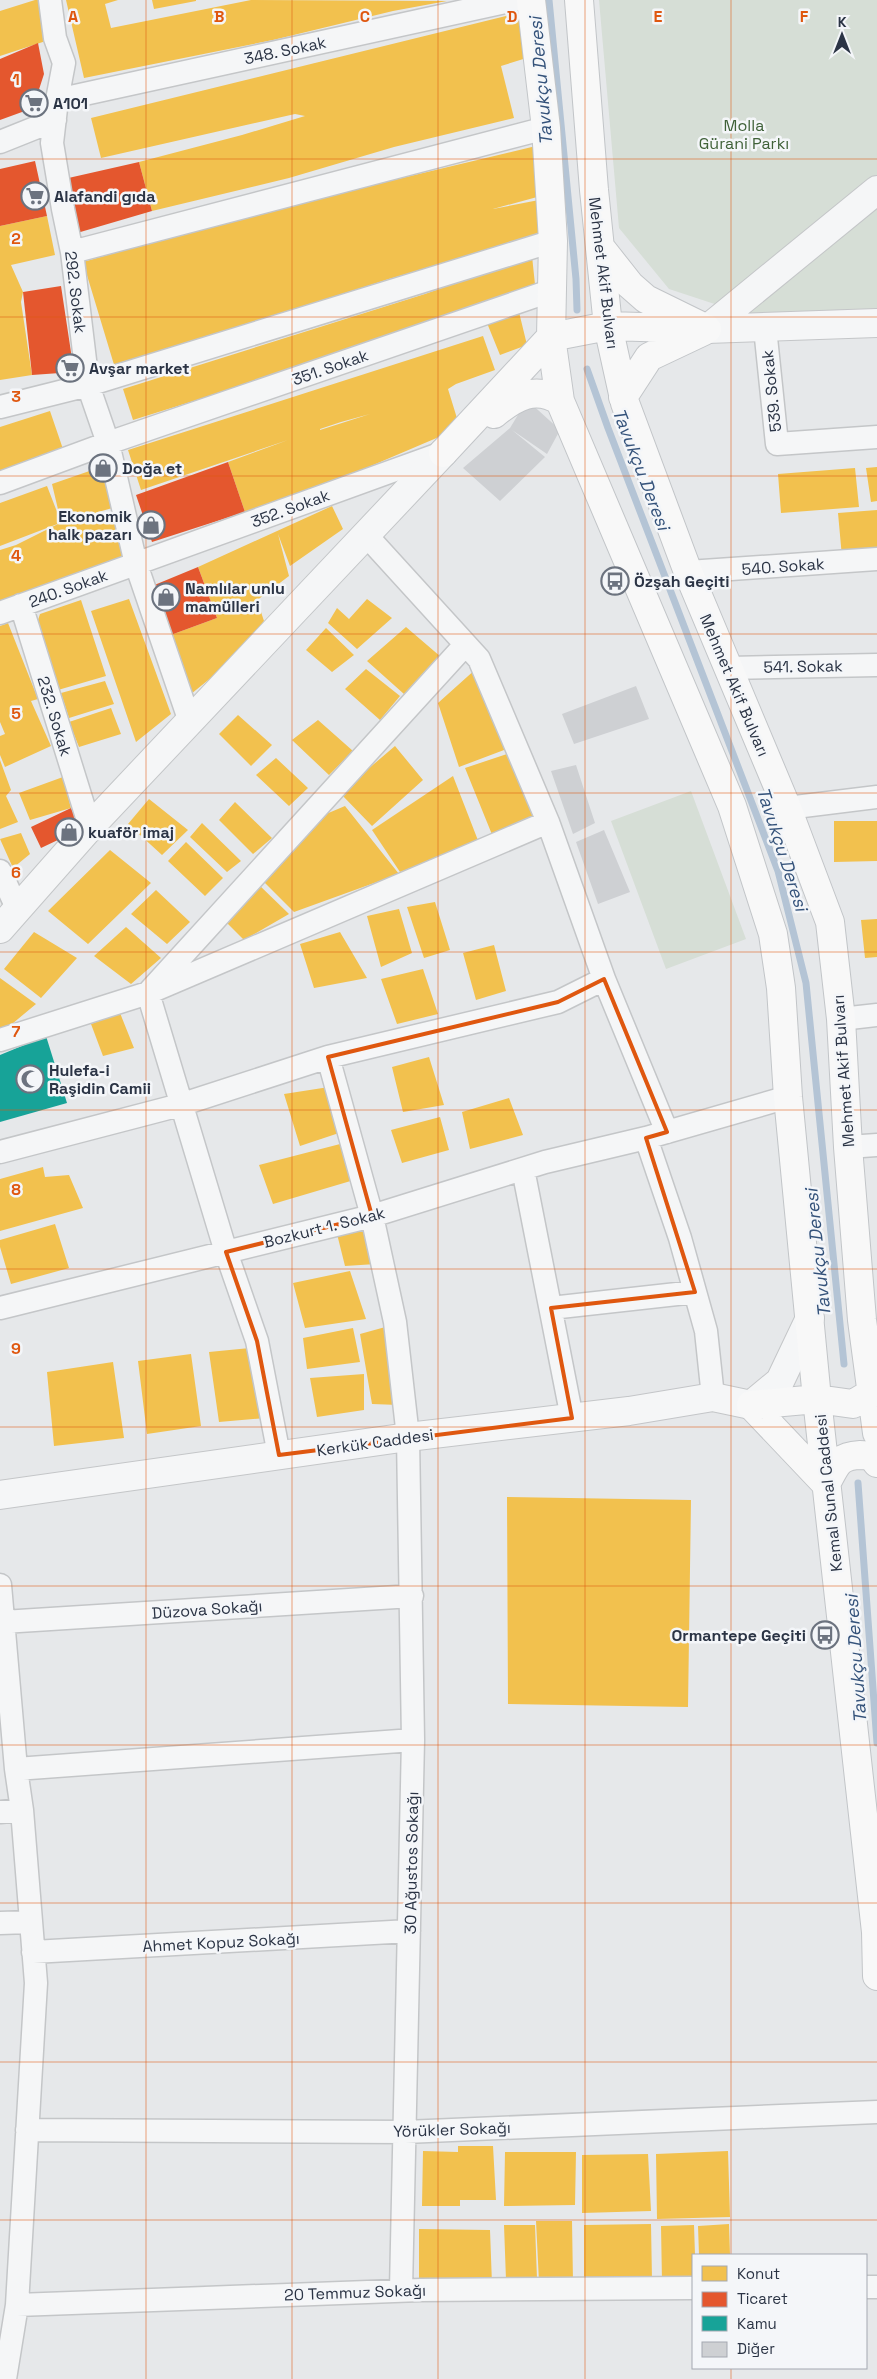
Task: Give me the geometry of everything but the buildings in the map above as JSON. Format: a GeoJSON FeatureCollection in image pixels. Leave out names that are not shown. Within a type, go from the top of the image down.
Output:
{"type":"FeatureCollection","features":[{"type":"Feature","properties":{"kind":"main road"},"geometry":{"type":"LineString","coordinates":[[531,0],[546,128],[553,241],[551,337],[560,401],[732,806],[772,934],[781,988],[788,1097],[817,1399]]}},
{"type":"Feature","properties":{"kind":"main road","name":"Mehmet Akif Bulvarı"},"geometry":{"type":"LineString","coordinates":[[579,0],[594,190],[608,326],[623,397],[688,572],[786,808],[830,922],[841,1019],[848,1146],[870,1328],[877,1433]]}},
{"type":"Feature","properties":{"kind":"main road"},"geometry":{"type":"LineString","coordinates":[[600,246],[630,285],[646,299],[707,329]]}},
{"type":"Feature","properties":{"kind":"main road"},"geometry":{"type":"LineString","coordinates":[[443,453],[551,337],[608,326],[707,329]]}},
{"type":"Feature","properties":{"kind":"main road"},"geometry":{"type":"LineString","coordinates":[[623,397],[649,357],[707,329]]}},
{"type":"Feature","properties":{"kind":"main road"},"geometry":{"type":"LineString","coordinates":[[443,453],[508,403],[525,394],[551,395],[560,401]]}},
{"type":"Feature","properties":{"kind":"main road"},"geometry":{"type":"LineString","coordinates":[[751,1405],[817,1399],[853,1404],[873,1392]]}},
{"type":"Feature","properties":{"kind":"main road","name":"Kemal Sunal Caddesi"},"geometry":{"type":"LineString","coordinates":[[817,1399],[876,1932],[877,1976]]}},
{"type":"Feature","properties":{"kind":"main road"},"geometry":{"type":"LineString","coordinates":[[751,1405],[826,1484],[838,1462],[846,1456],[870,1456],[877,1463]]}},
{"type":"Feature","properties":{"kind":"street","name":"292. Sokak"},"geometry":{"type":"LineString","coordinates":[[50,0],[55,38],[64,63],[52,143],[62,209],[72,252],[88,385],[108,444],[136,564],[190,722]]}},
{"type":"Feature","properties":{"kind":"street","name":"348. Sokak"},"geometry":{"type":"LineString","coordinates":[[0,142],[56,110],[514,0]]}},
{"type":"Feature","properties":{"kind":"street"},"geometry":{"type":"LineString","coordinates":[[72,252],[546,128]]}},
{"type":"Feature","properties":{"kind":"street"},"geometry":{"type":"LineString","coordinates":[[707,329],[877,190]]}},
{"type":"Feature","properties":{"kind":"street"},"geometry":{"type":"LineString","coordinates":[[0,407],[88,385],[553,241]]}},
{"type":"Feature","properties":{"kind":"street","name":"351. Sokak"},"geometry":{"type":"LineString","coordinates":[[0,483],[553,290]]}},
{"type":"Feature","properties":{"kind":"street"},"geometry":{"type":"LineString","coordinates":[[707,329],[877,323]]}},
{"type":"Feature","properties":{"kind":"street","name":"539. Sokak"},"geometry":{"type":"LineString","coordinates":[[765,328],[777,444],[877,437]]}},
{"type":"Feature","properties":{"kind":"street"},"geometry":{"type":"LineString","coordinates":[[0,930],[17,908],[90,826],[443,453]]}},
{"type":"Feature","properties":{"kind":"street","name":"352. Sokak"},"geometry":{"type":"LineString","coordinates":[[136,564],[443,453]]}},
{"type":"Feature","properties":{"kind":"street"},"geometry":{"type":"LineString","coordinates":[[366,535],[465,646],[479,659],[548,822],[657,1135],[680,1238],[706,1331],[713,1398]]}},
{"type":"Feature","properties":{"kind":"street","name":"540. Sokak"},"geometry":{"type":"LineString","coordinates":[[688,572],[877,559]]}},
{"type":"Feature","properties":{"kind":"street","name":"240. Sokak"},"geometry":{"type":"LineString","coordinates":[[0,612],[136,564]]}},
{"type":"Feature","properties":{"kind":"street","name":"232. Sokak"},"geometry":{"type":"LineString","coordinates":[[21,605],[90,826]]}},
{"type":"Feature","properties":{"kind":"street"},"geometry":{"type":"LineString","coordinates":[[148,993],[465,646]]}},
{"type":"Feature","properties":{"kind":"street","name":"541. Sokak"},"geometry":{"type":"LineString","coordinates":[[729,668],[877,665]]}},
{"type":"Feature","properties":{"kind":"street"},"geometry":{"type":"LineString","coordinates":[[786,808],[877,797]]}},
{"type":"Feature","properties":{"kind":"street"},"geometry":{"type":"LineString","coordinates":[[0,1040],[148,993],[548,822]]}},
{"type":"Feature","properties":{"kind":"street"},"geometry":{"type":"LineString","coordinates":[[0,871],[17,908]]}},
{"type":"Feature","properties":{"kind":"street"},"geometry":{"type":"LineString","coordinates":[[0,1152],[180,1105],[328,1057],[558,1002],[604,979]]}},
{"type":"Feature","properties":{"kind":"street"},"geometry":{"type":"LineString","coordinates":[[148,993],[180,1105],[226,1252],[257,1341],[279,1455]]}},
{"type":"Feature","properties":{"kind":"street"},"geometry":{"type":"LineString","coordinates":[[841,1019],[877,1015]]}},
{"type":"Feature","properties":{"kind":"street","name":"30 Ağustos Sokağı"},"geometry":{"type":"LineString","coordinates":[[328,1057],[372,1216],[395,1322],[408,1436],[413,1740],[401,2290]]}},
{"type":"Feature","properties":{"kind":"street","name":"Bozkurt 1. Sokak"},"geometry":{"type":"LineString","coordinates":[[0,1308],[372,1216],[523,1169],[657,1135],[788,1097]]}},
{"type":"Feature","properties":{"kind":"street"},"geometry":{"type":"LineString","coordinates":[[848,1146],[877,1145]]}},
{"type":"Feature","properties":{"kind":"street"},"geometry":{"type":"LineString","coordinates":[[523,1169],[572,1418]]}},
{"type":"Feature","properties":{"kind":"street"},"geometry":{"type":"LineString","coordinates":[[551,1308],[695,1292]]}},
{"type":"Feature","properties":{"kind":"street"},"geometry":{"type":"LineString","coordinates":[[751,1405],[780,1381],[810,1318]]}},
{"type":"Feature","properties":{"kind":"street","name":"Kerkük Caddesi"},"geometry":{"type":"LineString","coordinates":[[0,1495],[408,1436],[572,1418],[713,1398],[751,1405]]}},
{"type":"Feature","properties":{"kind":"street"},"geometry":{"type":"LineString","coordinates":[[0,1585],[16,1769],[22,1810],[36,1983],[16,2305],[5,2379]]}},
{"type":"Feature","properties":{"kind":"street","name":"Düzova Sokağı"},"geometry":{"type":"LineString","coordinates":[[3,1622],[412,1596]]}},
{"type":"Feature","properties":{"kind":"street"},"geometry":{"type":"LineString","coordinates":[[16,1769],[413,1740]]}},
{"type":"Feature","properties":{"kind":"street"},"geometry":{"type":"LineString","coordinates":[[0,1812],[22,1810]]}},
{"type":"Feature","properties":{"kind":"street"},"geometry":{"type":"LineString","coordinates":[[0,1923],[30,1922]]}},
{"type":"Feature","properties":{"kind":"street","name":"Ahmet Kopuz Sokağı"},"geometry":{"type":"LineString","coordinates":[[33,1952],[409,1931]]}},
{"type":"Feature","properties":{"kind":"street","name":"Yörükler Sokağı"},"geometry":{"type":"LineString","coordinates":[[27,2130],[405,2132],[877,2112]]}},
{"type":"Feature","properties":{"kind":"street","name":"20 Temmuz Sokağı"},"geometry":{"type":"LineString","coordinates":[[16,2305],[401,2290],[692,2288]]}},
{"type":"Feature","properties":{"kind":"highlighted area"},"geometry":{"type":"Polygon","coordinates":[[[604,979],[667,1132],[646,1138],[695,1292],[551,1308],[572,1418],[279,1455],[257,1341],[226,1252],[372,1216],[328,1057],[558,1002],[604,979]]]}},
{"type":"Feature","properties":{"kind":"green space","name":"Molla Gürani Parkı"},"geometry":{"type":"Polygon","coordinates":[[[599,0],[877,0],[877,312],[745,314],[669,289],[619,228],[599,0]]]}},
{"type":"Feature","properties":{"kind":"green space"},"geometry":{"type":"Polygon","coordinates":[[[691,791],[746,939],[666,969],[611,821],[691,791]]]}},
{"type":"Feature","properties":{"kind":"waterway","name":"Tavukçu Deresi"},"geometry":{"type":"LineString","coordinates":[[549,0],[576,279],[577,310]]}},
{"type":"Feature","properties":{"kind":"waterway","name":"Tavukçu Deresi"},"geometry":{"type":"LineString","coordinates":[[587,369],[778,871],[806,983],[844,1364]]}},
{"type":"Feature","properties":{"kind":"waterway","name":"Tavukçu Deresi"},"geometry":{"type":"LineString","coordinates":[[858,1483],[877,1743]]}},
{"type":"Feature","properties":{"kind":"place","name":"A101"},"geometry":{"type":"Point","coordinates":[34,103]}},
{"type":"Feature","properties":{"kind":"place","name":"Alafandi gıda"},"geometry":{"type":"Point","coordinates":[35,196]}},
{"type":"Feature","properties":{"kind":"place","name":"Avşar market"},"geometry":{"type":"Point","coordinates":[70,368]}},
{"type":"Feature","properties":{"kind":"place","name":"Doğa et"},"geometry":{"type":"Point","coordinates":[103,468]}},
{"type":"Feature","properties":{"kind":"place","name":"Ekonomik halk pazarı"},"geometry":{"type":"Point","coordinates":[151,525]}},
{"type":"Feature","properties":{"kind":"place","name":"Özşah Geçiti"},"geometry":{"type":"Point","coordinates":[615,581]}},
{"type":"Feature","properties":{"kind":"place","name":"Namlılar unlu mamülleri"},"geometry":{"type":"Point","coordinates":[166,597]}},
{"type":"Feature","properties":{"kind":"place","name":"kuaför imaj"},"geometry":{"type":"Point","coordinates":[69,832]}},
{"type":"Feature","properties":{"kind":"place","name":"Hulefa-i Raşidin Camii"},"geometry":{"type":"Point","coordinates":[30,1079]}},
{"type":"Feature","properties":{"kind":"place","name":"Ormantepe Geçiti"},"geometry":{"type":"Point","coordinates":[825,1635]}}]}
